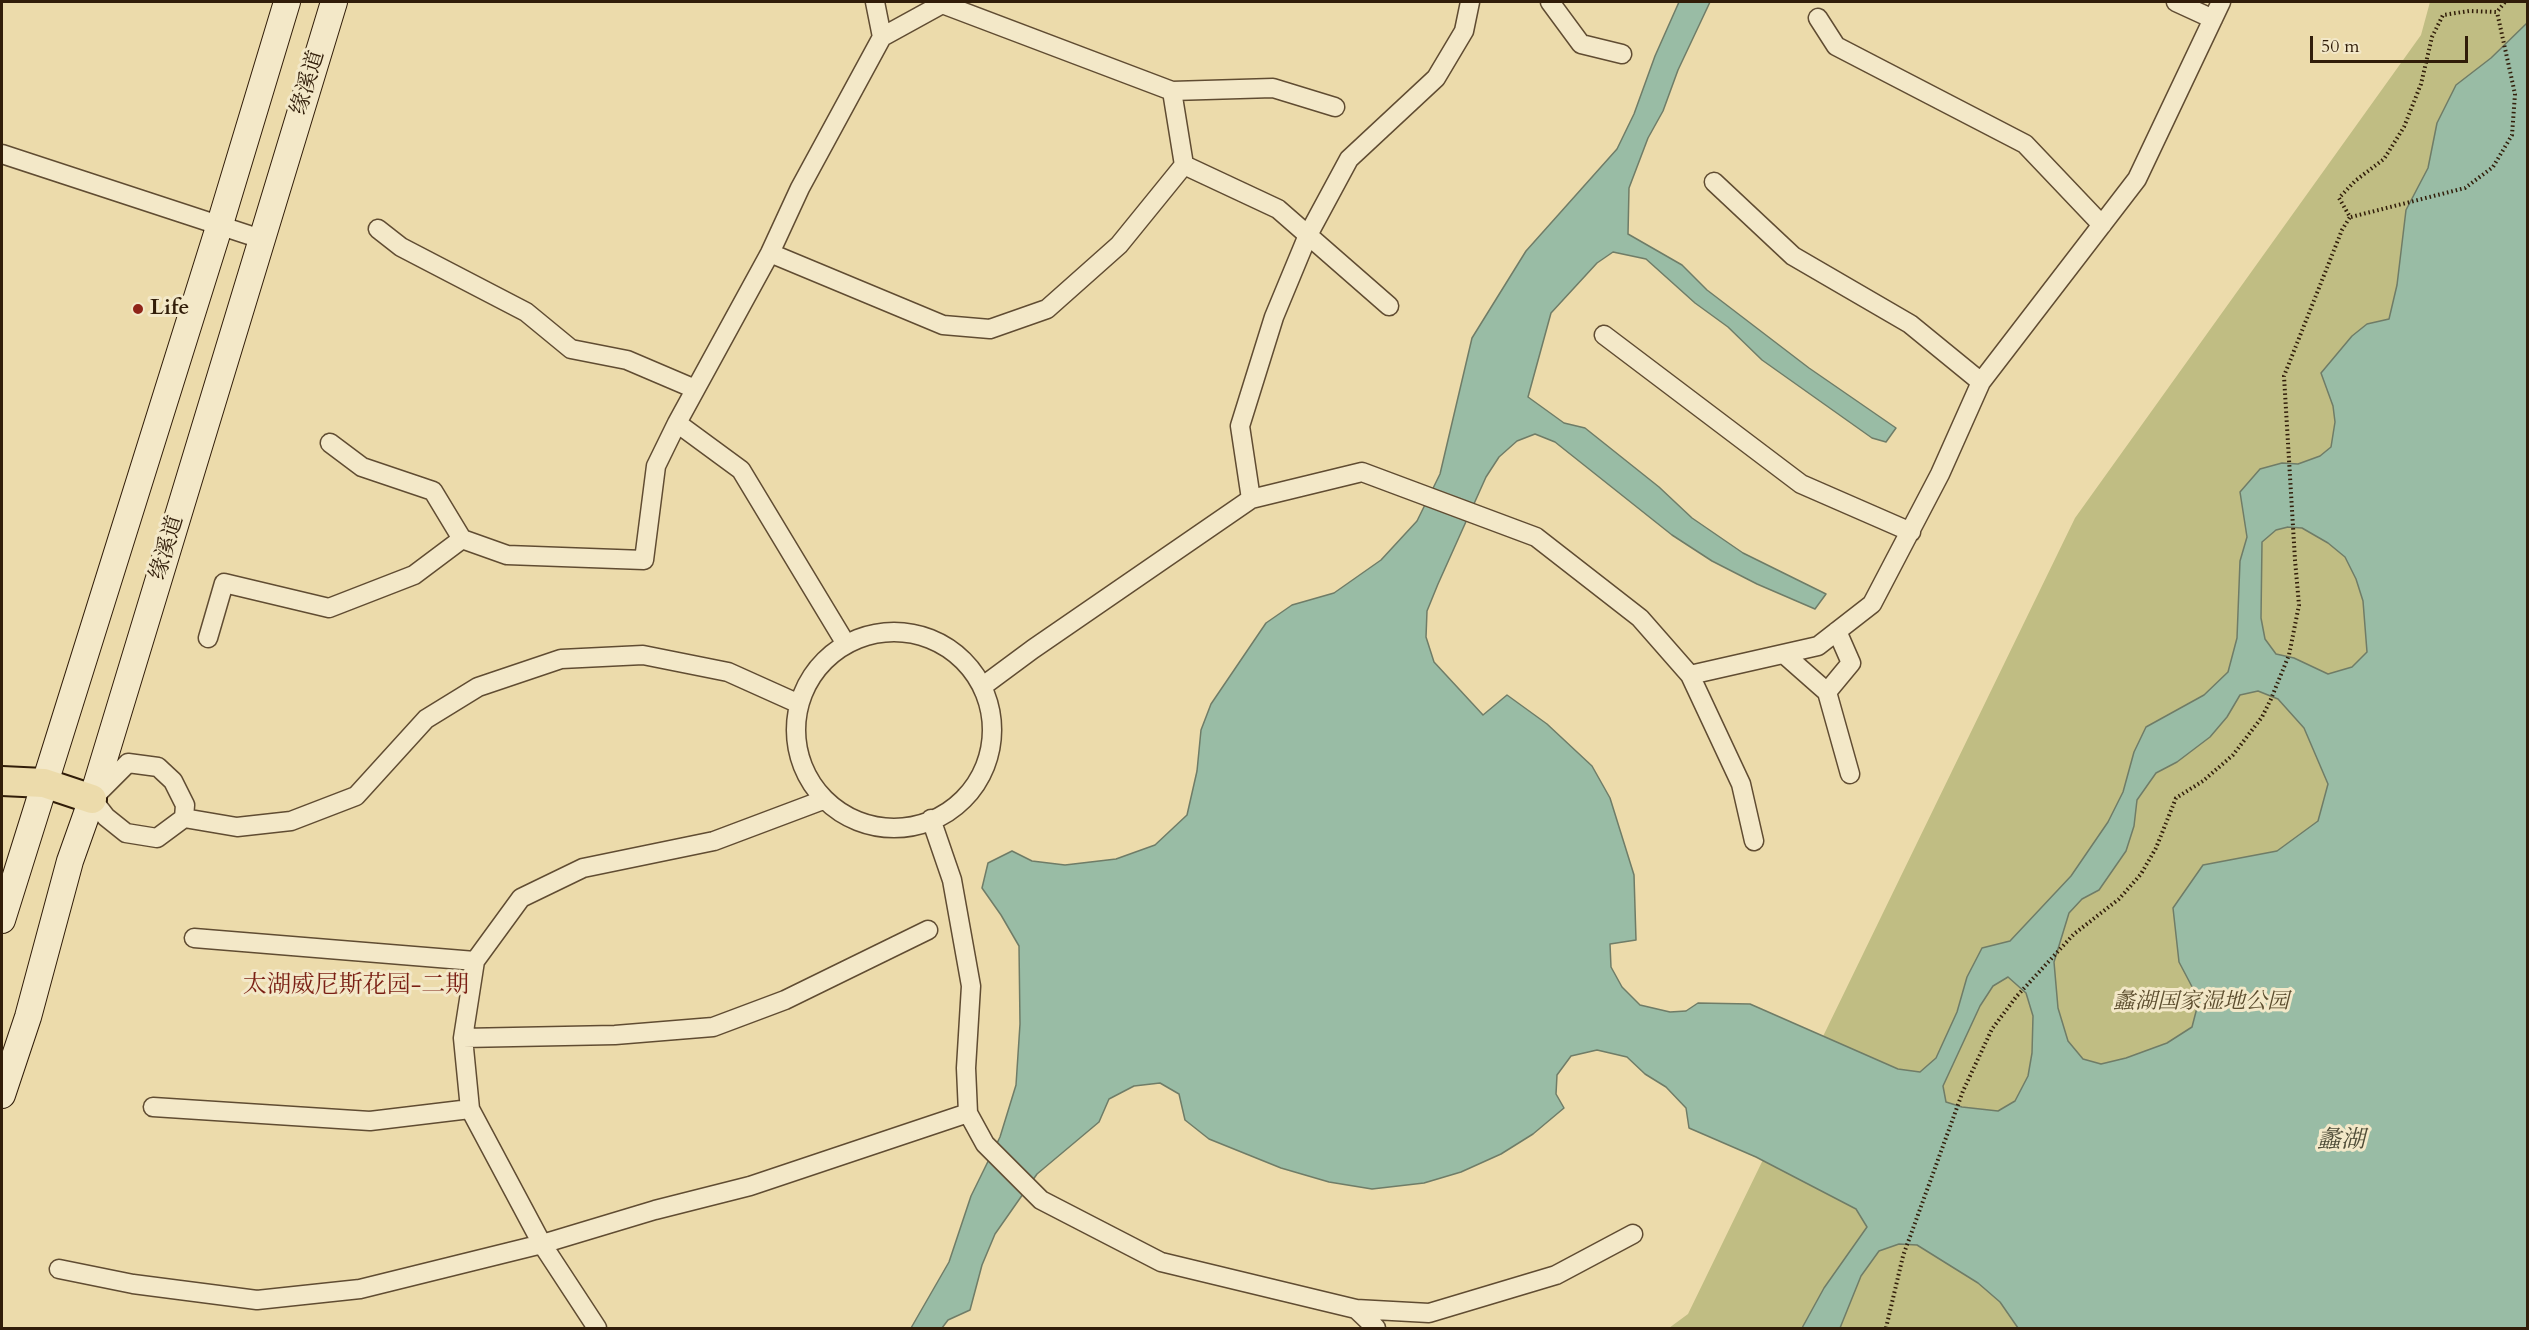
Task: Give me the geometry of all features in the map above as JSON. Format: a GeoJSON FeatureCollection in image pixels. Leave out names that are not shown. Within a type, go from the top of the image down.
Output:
{"type":"FeatureCollection","features":[{"type":"Feature","properties":{"kind":"main road","name":"缘溪道"},"geometry":{"type":"LineString","coordinates":[[2,920],[220,224],[287,2]]}},
{"type":"Feature","properties":{"kind":"main road","name":"缘溪道"},"geometry":{"type":"LineString","coordinates":[[2,1095],[28,1017],[70,861],[334,2]]}},
{"type":"Feature","properties":{"kind":"main road"},"geometry":{"type":"LineString","coordinates":[[2,781],[42,788],[89,805]]}},
{"type":"Feature","properties":{"kind":"main road"},"geometry":{"type":"LineString","coordinates":[[2,792],[42,788]]}},
{"type":"Feature","properties":{"kind":"street"},"geometry":{"type":"LineString","coordinates":[[875,2],[882,36]]}},
{"type":"Feature","properties":{"kind":"street"},"geometry":{"type":"LineString","coordinates":[[1251,499],[1240,426],[1274,317],[1308,235],[1349,159],[1436,78],[1464,32],[1470,2]]}},
{"type":"Feature","properties":{"kind":"street"},"geometry":{"type":"LineString","coordinates":[[1550,2],[1581,44],[1622,54]]}},
{"type":"Feature","properties":{"kind":"street"},"geometry":{"type":"LineString","coordinates":[[2176,2],[2213,18]]}},
{"type":"Feature","properties":{"kind":"street"},"geometry":{"type":"LineString","coordinates":[[1690,675],[1818,646],[1872,604],[1911,532],[1981,382],[2136,179],[2221,2]]}},
{"type":"Feature","properties":{"kind":"street"},"geometry":{"type":"LineString","coordinates":[[330,443],[362,467],[433,491],[462,539],[507,555],[644,560],[656,466],[695,389],[770,253],[800,188],[882,36],[940,3],[1172,91],[1273,88],[1335,107]]}},
{"type":"Feature","properties":{"kind":"street"},"geometry":{"type":"LineString","coordinates":[[1818,18],[1836,46],[2025,144],[2102,225]]}},
{"type":"Feature","properties":{"kind":"street"},"geometry":{"type":"LineString","coordinates":[[770,253],[943,325],[990,329],[1047,309],[1119,245],[1184,165],[1172,91]]}},
{"type":"Feature","properties":{"kind":"street"},"geometry":{"type":"LineString","coordinates":[[2,154],[261,239]]}},
{"type":"Feature","properties":{"kind":"street"},"geometry":{"type":"LineString","coordinates":[[1184,165],[1278,209],[1389,306]]}},
{"type":"Feature","properties":{"kind":"street"},"geometry":{"type":"LineString","coordinates":[[1714,182],[1794,256],[1910,324],[1981,382]]}},
{"type":"Feature","properties":{"kind":"street"},"geometry":{"type":"LineString","coordinates":[[378,229],[401,247],[526,312],[571,349],[627,360],[695,389]]}},
{"type":"Feature","properties":{"kind":"street"},"geometry":{"type":"LineString","coordinates":[[1604,335],[1801,484],[1911,532]]}},
{"type":"Feature","properties":{"kind":"street"},"geometry":{"type":"LineString","coordinates":[[677,423],[741,470],[846,644]]}},
{"type":"Feature","properties":{"kind":"street"},"geometry":{"type":"LineString","coordinates":[[983,686],[1251,499],[1362,472],[1536,537],[1640,618],[1690,675],[1741,783],[1754,841]]}},
{"type":"Feature","properties":{"kind":"street"},"geometry":{"type":"LineString","coordinates":[[208,638],[224,583],[328,608],[414,575],[462,539]]}},
{"type":"Feature","properties":{"kind":"street"},"geometry":{"type":"LineString","coordinates":[[1827,692],[1851,663],[1837,631]]}},
{"type":"Feature","properties":{"kind":"street"},"geometry":{"type":"LineString","coordinates":[[884,632],[924,636],[959,655],[983,686],[994,732],[982,776],[952,811],[909,828],[862,825],[823,800],[799,760],[797,703],[813,674],[846,644],[884,632]]}},
{"type":"Feature","properties":{"kind":"street"},"geometry":{"type":"LineString","coordinates":[[184,818],[185,805],[173,781],[158,767],[128,763],[89,805],[126,833],[157,838],[184,818],[237,827],[291,821],[356,796],[426,719],[478,687],[561,659],[643,655],[728,672],[797,703]]}},
{"type":"Feature","properties":{"kind":"street"},"geometry":{"type":"LineString","coordinates":[[1785,655],[1827,692],[1850,774]]}},
{"type":"Feature","properties":{"kind":"street"},"geometry":{"type":"LineString","coordinates":[[597,1329],[542,1244],[470,1109],[463,1038],[476,961],[521,898],[584,868],[714,841],[823,800]]}},
{"type":"Feature","properties":{"kind":"street"},"geometry":{"type":"LineString","coordinates":[[931,819],[952,879],[971,986],[966,1068],[968,1113],[985,1144],[1041,1200],[1161,1262],[1356,1309],[1430,1313],[1556,1275],[1633,1234]]}},
{"type":"Feature","properties":{"kind":"street"},"geometry":{"type":"LineString","coordinates":[[463,1038],[615,1035],[713,1027],[785,1000],[928,930]]}},
{"type":"Feature","properties":{"kind":"street"},"geometry":{"type":"LineString","coordinates":[[194,938],[476,961]]}},
{"type":"Feature","properties":{"kind":"street"},"geometry":{"type":"LineString","coordinates":[[153,1107],[370,1121],[470,1109]]}},
{"type":"Feature","properties":{"kind":"street"},"geometry":{"type":"LineString","coordinates":[[59,1269],[133,1284],[257,1300],[360,1289],[542,1244],[655,1210],[750,1186],[968,1113]]}},
{"type":"Feature","properties":{"kind":"street"},"geometry":{"type":"LineString","coordinates":[[1356,1309],[1376,1329]]}},
{"type":"Feature","properties":{"kind":"path"},"geometry":{"type":"LineString","coordinates":[[2497,12],[2505,2]]}},
{"type":"Feature","properties":{"kind":"path"},"geometry":{"type":"LineString","coordinates":[[2350,217],[2339,198],[2355,181],[2384,159],[2404,127],[2421,84],[2432,37],[2443,15],[2469,11],[2497,12]]}},
{"type":"Feature","properties":{"kind":"path"},"geometry":{"type":"LineString","coordinates":[[1886,1329],[1903,1256],[1963,1091],[1992,1029],[2016,997],[2074,934],[2119,899],[2141,874],[2156,848],[2176,798],[2203,781],[2234,755],[2262,717],[2271,699],[2289,655],[2299,605],[2284,376],[2342,230],[2350,217],[2465,188],[2493,167],[2512,135],[2515,94],[2497,12]]}},
{"type":"Feature","properties":{"kind":"green space","name":"蠡湖国家湿地公园"},"geometry":{"type":"Polygon","coordinates":[[[2430,2],[2527,2],[2527,1328],[1669,1328],[1688,1314],[2075,518],[2421,35],[2430,2]]]}},
{"type":"Feature","properties":{"kind":"water","name":"蠡湖"},"geometry":{"type":"Polygon","coordinates":[[[1679,2],[1710,2],[1678,70],[1663,111],[1648,138],[1629,188],[1628,234],[1682,265],[1707,290],[1809,368],[1896,428],[1886,442],[1872,438],[1762,360],[1728,327],[1695,303],[1646,259],[1613,252],[1597,263],[1551,313],[1528,397],[1564,423],[1585,428],[1659,487],[1692,518],[1743,553],[1826,594],[1815,609],[1757,584],[1712,561],[1672,535],[1555,442],[1535,434],[1517,441],[1499,457],[1486,477],[1427,611],[1426,637],[1434,662],[1483,715],[1507,695],[1547,724],[1592,766],[1610,798],[1634,875],[1636,940],[1610,944],[1611,967],[1622,987],[1640,1005],[1670,1012],[1686,1011],[1698,1003],[1750,1004],[1898,1069],[1920,1072],[1936,1058],[1957,1012],[1967,977],[1982,948],[2010,941],[2071,876],[2108,822],[2123,792],[2134,752],[2146,727],[2204,695],[2228,672],[2237,638],[2240,561],[2247,537],[2240,492],[2260,469],[2282,463],[2298,464],[2320,456],[2331,447],[2335,422],[2333,406],[2321,373],[2352,336],[2367,324],[2389,319],[2397,285],[2406,210],[2428,168],[2437,123],[2456,85],[2491,58],[2527,23],[2527,1328],[2018,1328],[2000,1302],[1978,1283],[1917,1245],[1899,1244],[1879,1251],[1861,1276],[1840,1328],[1802,1328],[1824,1288],[1867,1227],[1856,1209],[1756,1157],[1689,1128],[1686,1108],[1666,1087],[1645,1074],[1627,1057],[1597,1050],[1571,1056],[1557,1075],[1556,1094],[1564,1108],[1533,1134],[1501,1154],[1461,1172],[1424,1183],[1372,1189],[1329,1182],[1281,1168],[1209,1139],[1185,1120],[1179,1094],[1160,1083],[1134,1086],[1109,1099],[1099,1122],[1037,1174],[995,1234],[982,1265],[970,1310],[948,1320],[942,1328],[911,1328],[949,1262],[971,1196],[1000,1137],[1016,1085],[1020,1024],[1019,946],[982,888],[988,863],[1012,851],[1032,861],[1065,865],[1116,859],[1155,845],[1187,815],[1197,771],[1201,730],[1211,704],[1266,623],[1292,605],[1334,593],[1381,560],[1417,521],[1440,474],[1472,338],[1526,251],[1617,149],[1634,114],[1655,56],[1679,2]],[[2288,527],[2276,530],[2262,542],[2261,618],[2265,639],[2276,654],[2294,658],[2328,674],[2352,667],[2367,652],[2363,601],[2356,579],[2345,557],[2328,543],[2302,528],[2288,527]],[[2258,691],[2240,695],[2227,717],[2210,737],[2177,762],[2156,773],[2137,800],[2134,826],[2126,851],[2099,890],[2082,899],[2069,913],[2054,962],[2058,1008],[2068,1041],[2083,1059],[2101,1064],[2126,1058],[2167,1043],[2192,1027],[2199,1000],[2179,962],[2173,908],[2203,865],[2277,851],[2318,821],[2328,784],[2304,728],[2278,699],[2258,691]],[[2008,977],[1993,986],[1980,1006],[1943,1086],[1946,1102],[1962,1107],[1998,1111],[2015,1101],[2028,1076],[2032,1053],[2033,1016],[2026,993],[2008,977]]]}},
{"type":"Feature","properties":{"kind":"place","name":"Life"},"geometry":{"type":"Point","coordinates":[138,309]}},
{"type":"Feature","properties":{"kind":"district","name":"太湖威尼斯花园-二期"},"geometry":{"type":"Point","coordinates":[356,986]}}]}
